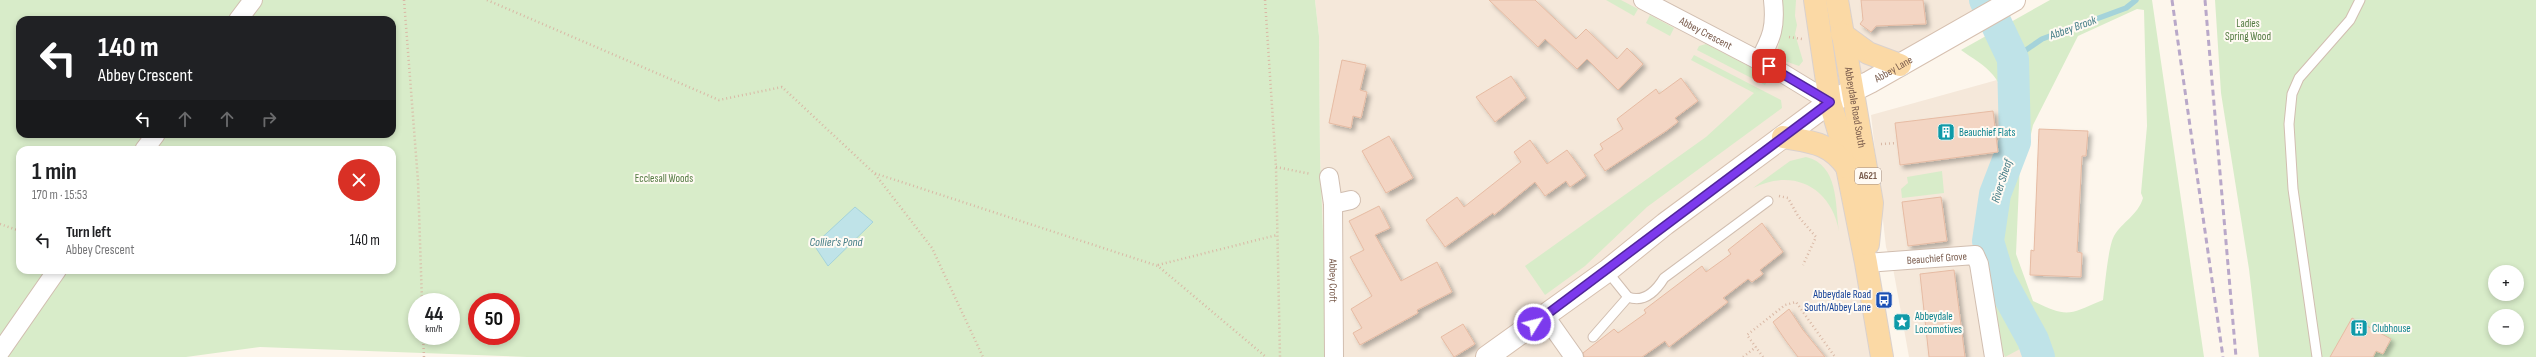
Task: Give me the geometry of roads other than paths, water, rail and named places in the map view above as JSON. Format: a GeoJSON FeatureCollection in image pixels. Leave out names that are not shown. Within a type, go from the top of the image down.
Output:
{"type":"FeatureCollection","features":[{"type":"Feature","properties":{"kind":"main road","name":"Abbeydale Road South"},"geometry":{"type":"LineString","coordinates":[[1815,0],[1830,102],[1847,168],[1866,263],[1882,357]]}},
{"type":"Feature","properties":{"kind":"main road","name":"Abbeydale Road South"},"geometry":{"type":"LineString","coordinates":[[1837,0],[1872,203],[1866,263]]}},
{"type":"Feature","properties":{"kind":"main road","name":"Abbey Lane"},"geometry":{"type":"LineString","coordinates":[[1487,357],[1607,271],[1665,224],[1830,102],[1900,65],[2014,0]]}},
{"type":"Feature","properties":{"kind":"main road"},"geometry":{"type":"LineString","coordinates":[[1842,34],[1868,53],[1900,65]]}},
{"type":"Feature","properties":{"kind":"main road"},"geometry":{"type":"LineString","coordinates":[[1782,136],[1823,145],[1840,158],[1847,168]]}},
{"type":"Feature","properties":{"kind":"street"},"geometry":{"type":"LineString","coordinates":[[241,16],[253,0]]}},
{"type":"Feature","properties":{"kind":"street","name":"Abbey Crescent"},"geometry":{"type":"LineString","coordinates":[[1643,0],[1759,61],[1830,102]]}},
{"type":"Feature","properties":{"kind":"street"},"geometry":{"type":"LineString","coordinates":[[1759,61],[1773,32],[1775,21],[1773,0]]}},
{"type":"Feature","properties":{"kind":"street","name":"Abbey Croft"},"geometry":{"type":"LineString","coordinates":[[1330,177],[1333,204],[1334,357]]}},
{"type":"Feature","properties":{"kind":"street"},"geometry":{"type":"LineString","coordinates":[[1333,204],[1351,200]]}},
{"type":"Feature","properties":{"kind":"street","name":"Beauchief Grove"},"geometry":{"type":"LineString","coordinates":[[1866,263],[1974,255],[1979,264],[1994,357]]}},
{"type":"Feature","properties":{"kind":"street"},"geometry":{"type":"LineString","coordinates":[[0,352],[54,274]]}},
{"type":"Feature","properties":{"kind":"street"},"geometry":{"type":"LineString","coordinates":[[1545,316],[1574,357]]}},
{"type":"Feature","properties":{"kind":"lane"},"geometry":{"type":"LineString","coordinates":[[2317,357],[2293,189],[2289,124],[2292,94],[2299,78],[2350,20],[2360,0]]}},
{"type":"Feature","properties":{"kind":"lane"},"geometry":{"type":"LineString","coordinates":[[1607,271],[1628,297],[1639,299],[1651,294],[1664,278],[1768,201]]}},
{"type":"Feature","properties":{"kind":"lane"},"geometry":{"type":"LineString","coordinates":[[1594,337],[1628,297]]}},
{"type":"Feature","properties":{"kind":"water","name":"Collier's Pond"},"geometry":{"type":"Polygon","coordinates":[[[855,207],[873,222],[828,266],[814,245],[855,207]]]}},
{"type":"Feature","properties":{"kind":"waterway","name":"River Sheaf"},"geometry":{"type":"LineString","coordinates":[[1985,0],[2013,59],[2015,142],[1995,194],[1988,241],[1999,278],[2033,340],[2039,357]]}},
{"type":"Feature","properties":{"kind":"waterway","name":"Abbey Brook"},"geometry":{"type":"LineString","coordinates":[[2013,59],[2042,39],[2126,8],[2136,0]]}},
{"type":"Feature","properties":{"kind":"railway"},"geometry":{"type":"LineString","coordinates":[[2172,0],[2223,357]]}},
{"type":"Feature","properties":{"kind":"railway"},"geometry":{"type":"LineString","coordinates":[[2205,0],[2236,357]]}},
{"type":"Feature","properties":{"kind":"place","name":"Beauchief Flats"},"geometry":{"type":"Point","coordinates":[1946,132]}},
{"type":"Feature","properties":{"kind":"place","name":"Abbeydale Road South/Abbey Lane"},"geometry":{"type":"Point","coordinates":[1884,300]}},
{"type":"Feature","properties":{"kind":"place","name":"Abbeydale Locomotives"},"geometry":{"type":"Point","coordinates":[1902,322]}},
{"type":"Feature","properties":{"kind":"place","name":"Clubhouse"},"geometry":{"type":"Point","coordinates":[2359,328]}},
{"type":"Feature","properties":{"kind":"park label","name":"Ladies Spring Wood"},"geometry":{"type":"Point","coordinates":[2248,29]}},
{"type":"Feature","properties":{"kind":"park label","name":"Ecclesall Woods"},"geometry":{"type":"Point","coordinates":[664,178]}}]}
